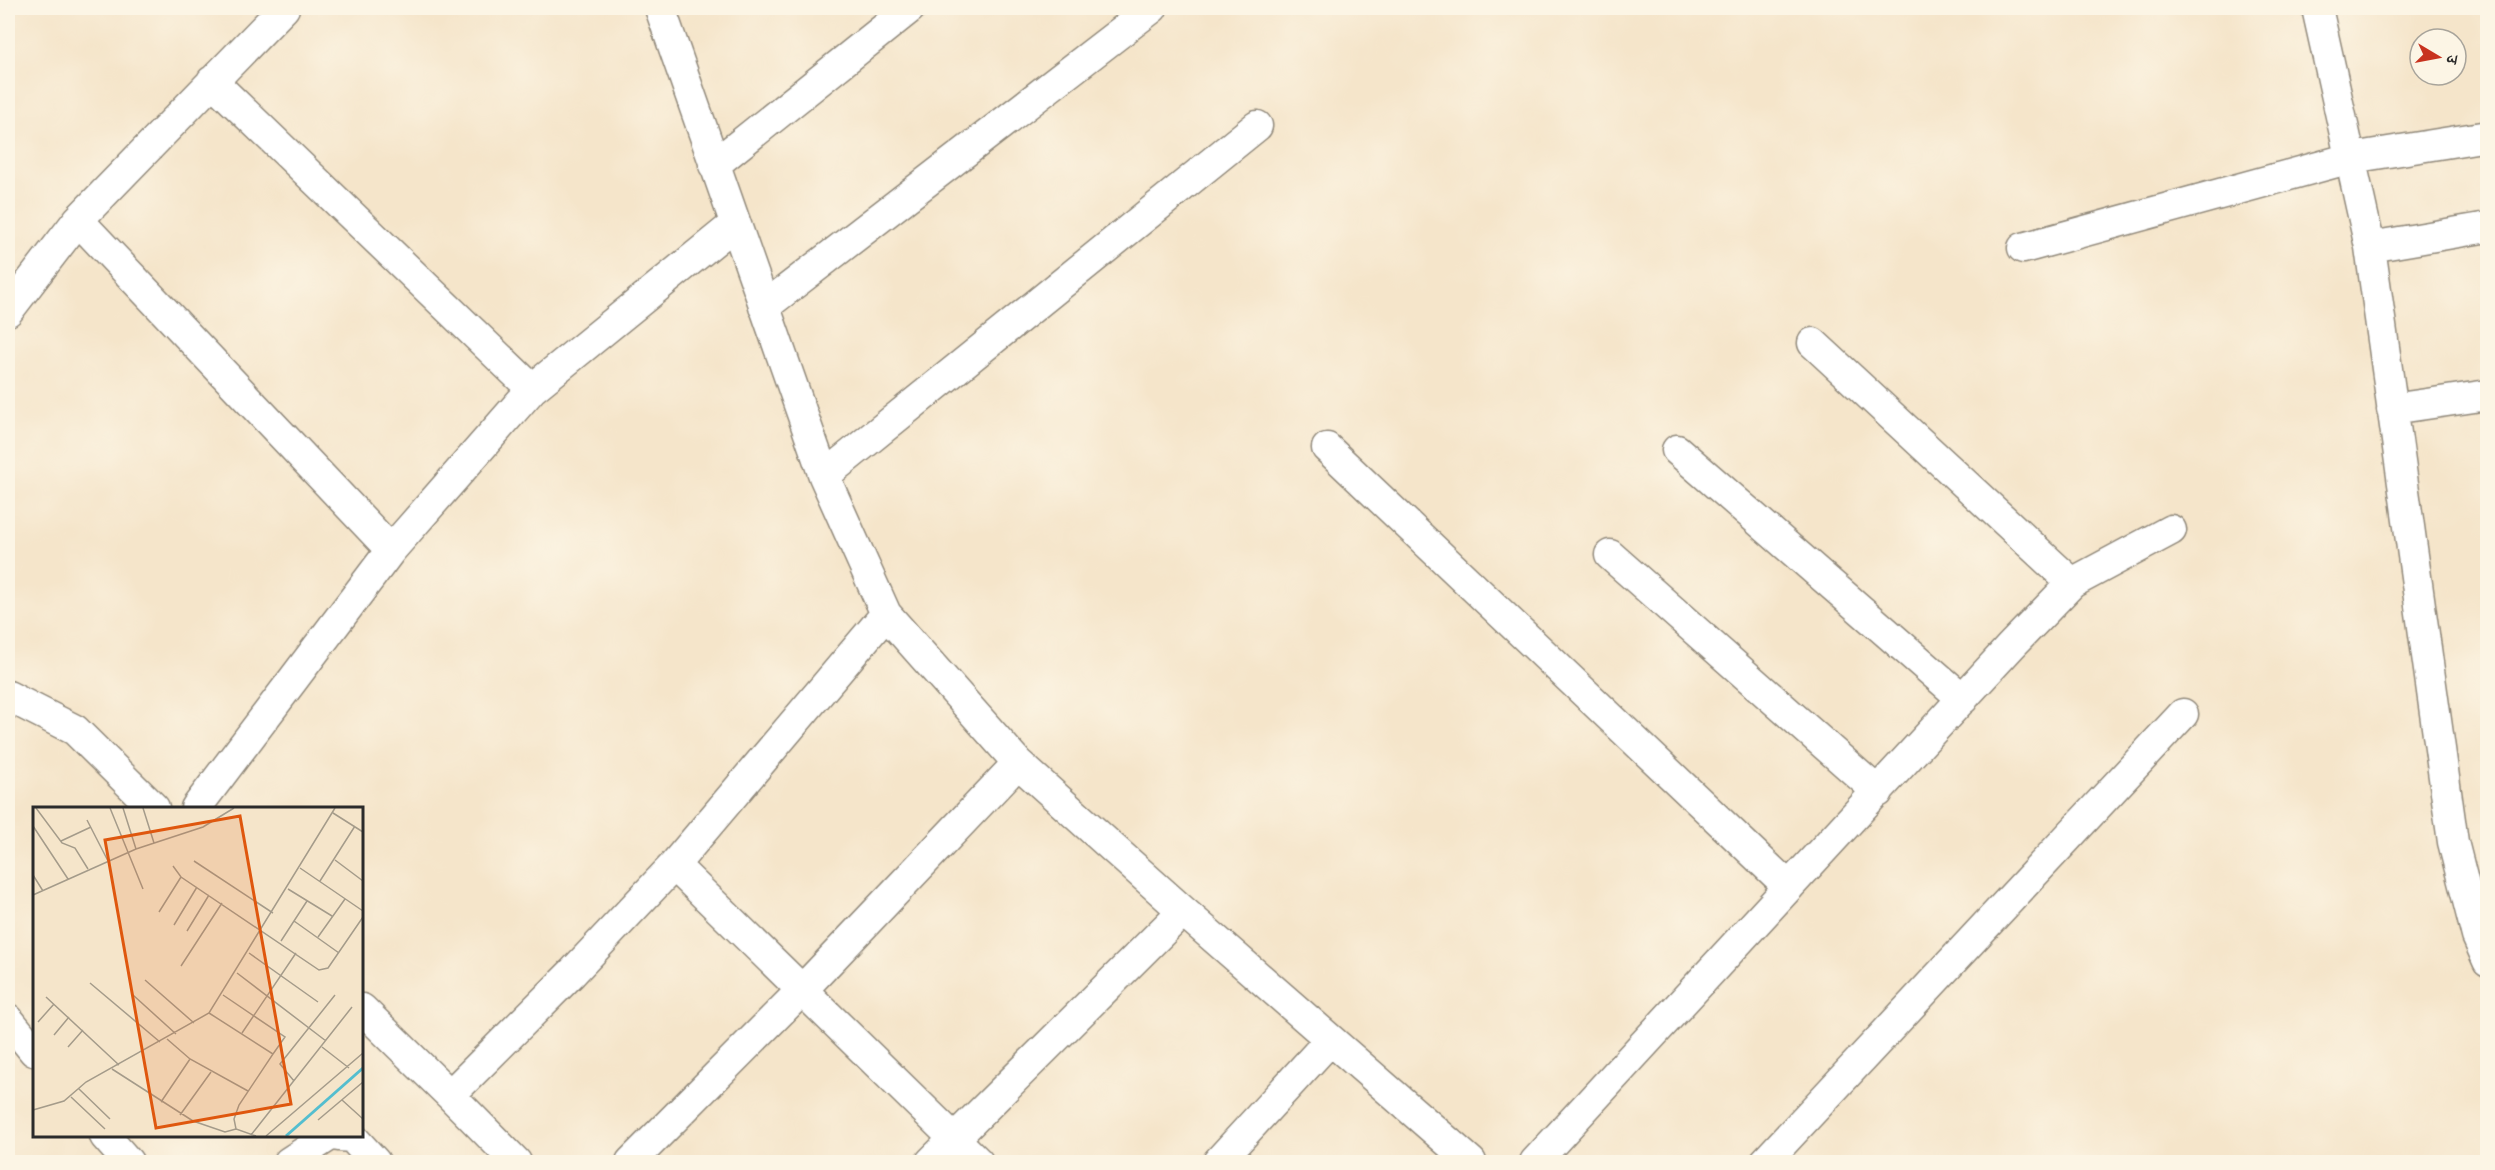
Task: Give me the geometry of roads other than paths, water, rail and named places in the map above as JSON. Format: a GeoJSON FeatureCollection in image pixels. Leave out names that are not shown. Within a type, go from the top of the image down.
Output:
{"type":"FeatureCollection","features":[{"type":"Feature","properties":{"kind":"street"},"geometry":{"type":"LineString","coordinates":[[8,311],[78,220],[284,8]]}},
{"type":"Feature","properties":{"kind":"street"},"geometry":{"type":"LineString","coordinates":[[660,8],[824,476],[886,614],[1018,763],[1183,911],[1471,1162]]}},
{"type":"Feature","properties":{"kind":"street"},"geometry":{"type":"LineString","coordinates":[[714,165],[910,8]]}},
{"type":"Feature","properties":{"kind":"street"},"geometry":{"type":"LineString","coordinates":[[764,307],[1152,8]]}},
{"type":"Feature","properties":{"kind":"street"},"geometry":{"type":"LineString","coordinates":[[2317,8],[2370,247],[2453,842],[2477,936],[2487,960]]}},
{"type":"Feature","properties":{"kind":"street"},"geometry":{"type":"LineString","coordinates":[[212,81],[532,389]]}},
{"type":"Feature","properties":{"kind":"street"},"geometry":{"type":"LineString","coordinates":[[824,476],[1257,126]]}},
{"type":"Feature","properties":{"kind":"street"},"geometry":{"type":"LineString","coordinates":[[2023,248],[2351,158],[2487,136]]}},
{"type":"Feature","properties":{"kind":"street"},"geometry":{"type":"LineString","coordinates":[[78,220],[391,550]]}},
{"type":"Feature","properties":{"kind":"street"},"geometry":{"type":"LineString","coordinates":[[197,807],[391,550],[532,389],[735,224]]}},
{"type":"Feature","properties":{"kind":"street"},"geometry":{"type":"LineString","coordinates":[[2370,247],[2487,227]]}},
{"type":"Feature","properties":{"kind":"street"},"geometry":{"type":"LineString","coordinates":[[1813,343],[2072,583]]}},
{"type":"Feature","properties":{"kind":"street"},"geometry":{"type":"LineString","coordinates":[[2392,409],[2487,395]]}},
{"type":"Feature","properties":{"kind":"street"},"geometry":{"type":"LineString","coordinates":[[1327,448],[1789,887]]}},
{"type":"Feature","properties":{"kind":"street"},"geometry":{"type":"LineString","coordinates":[[1677,450],[1963,699]]}},
{"type":"Feature","properties":{"kind":"street"},"geometry":{"type":"LineString","coordinates":[[1535,1162],[2072,583],[2171,530]]}},
{"type":"Feature","properties":{"kind":"street"},"geometry":{"type":"LineString","coordinates":[[1610,555],[1878,792]]}},
{"type":"Feature","properties":{"kind":"street"},"geometry":{"type":"LineString","coordinates":[[450,1095],[572,974],[674,865],[886,614]]}},
{"type":"Feature","properties":{"kind":"street"},"geometry":{"type":"LineString","coordinates":[[8,696],[75,730],[153,807]]}},
{"type":"Feature","properties":{"kind":"street"},"geometry":{"type":"LineString","coordinates":[[1765,1162],[2183,714]]}},
{"type":"Feature","properties":{"kind":"street"},"geometry":{"type":"LineString","coordinates":[[631,1162],[803,989],[1018,763]]}},
{"type":"Feature","properties":{"kind":"street"},"geometry":{"type":"LineString","coordinates":[[674,865],[978,1162]]}},
{"type":"Feature","properties":{"kind":"street"},"geometry":{"type":"LineString","coordinates":[[932,1162],[1183,911]]}},
{"type":"Feature","properties":{"kind":"street"},"geometry":{"type":"LineString","coordinates":[[363,1010],[516,1162]]}},
{"type":"Feature","properties":{"kind":"street"},"geometry":{"type":"LineString","coordinates":[[8,1019],[33,1050]]}},
{"type":"Feature","properties":{"kind":"street"},"geometry":{"type":"LineString","coordinates":[[1218,1162],[1330,1040]]}},
{"type":"Feature","properties":{"kind":"street"},"geometry":{"type":"LineString","coordinates":[[106,1137],[128,1162]]}},
{"type":"Feature","properties":{"kind":"street"},"geometry":{"type":"LineString","coordinates":[[289,1162],[327,1137]]}},
{"type":"Feature","properties":{"kind":"street"},"geometry":{"type":"LineString","coordinates":[[352,1137],[375,1162]]}}]}
